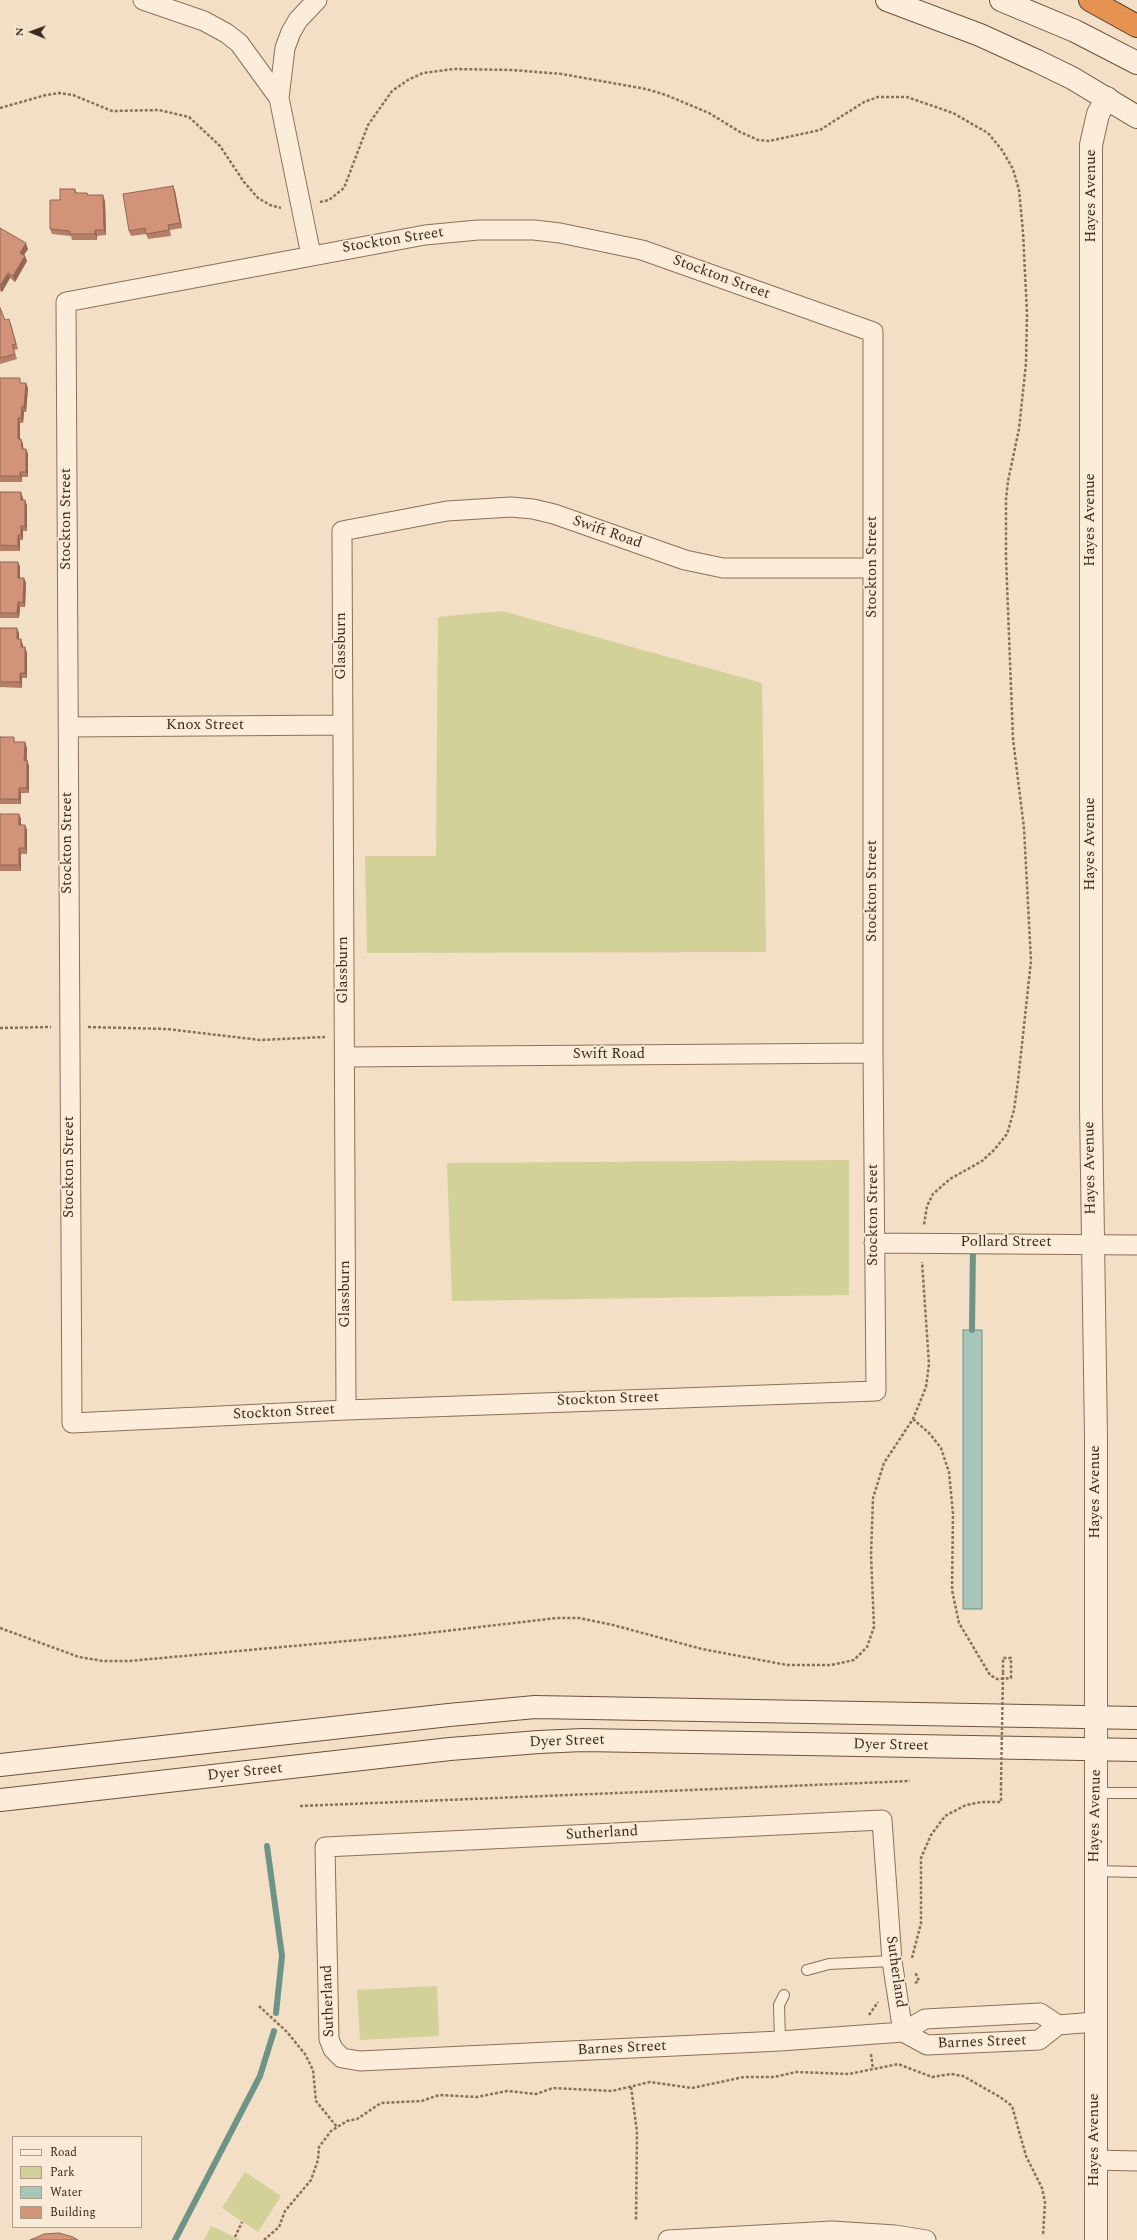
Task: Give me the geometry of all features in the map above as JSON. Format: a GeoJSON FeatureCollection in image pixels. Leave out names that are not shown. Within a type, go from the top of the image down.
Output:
{"type":"FeatureCollection","features":[{"type":"Feature","properties":{"kind":"highway"},"geometry":{"type":"LineString","coordinates":[[1090,0],[1137,26]]}},
{"type":"Feature","properties":{"kind":"main road"},"geometry":{"type":"LineString","coordinates":[[887,0],[980,35],[1058,71],[1107,98],[1137,117]]}},
{"type":"Feature","properties":{"kind":"main road"},"geometry":{"type":"LineString","coordinates":[[1001,0],[1055,22],[1137,63]]}},
{"type":"Feature","properties":{"kind":"main road","name":"Hayes Avenue"},"geometry":{"type":"LineString","coordinates":[[1096,2240],[1096,1438],[1091,1107],[1091,145],[1098,114],[1107,98]]}},
{"type":"Feature","properties":{"kind":"main road"},"geometry":{"type":"LineString","coordinates":[[0,1765],[449,1715],[535,1707],[1137,1718]]}},
{"type":"Feature","properties":{"kind":"main road","name":"Dyer Street"},"geometry":{"type":"LineString","coordinates":[[0,1800],[450,1749],[583,1740],[1137,1750]]}},
{"type":"Feature","properties":{"kind":"street"},"geometry":{"type":"LineString","coordinates":[[143,0],[204,21],[226,33],[239,43],[279,98]]}},
{"type":"Feature","properties":{"kind":"street"},"geometry":{"type":"LineString","coordinates":[[311,256],[279,98],[285,48],[291,32],[298,20],[317,0]]}},
{"type":"Feature","properties":{"kind":"street","name":"Stockton Street"},"geometry":{"type":"LineString","coordinates":[[514,230],[560,233],[642,250],[873,332],[873,1053],[876,1391],[346,1410],[72,1423],[66,302],[311,256],[448,232],[514,230]]}},
{"type":"Feature","properties":{"kind":"street","name":"Swift Road"},"geometry":{"type":"LineString","coordinates":[[342,531],[447,511],[511,507],[533,509],[554,514],[685,560],[723,568],[873,568]]}},
{"type":"Feature","properties":{"kind":"street","name":"Glassburn"},"geometry":{"type":"LineString","coordinates":[[342,531],[346,1410]]}},
{"type":"Feature","properties":{"kind":"street","name":"Knox Street"},"geometry":{"type":"LineString","coordinates":[[68,727],[343,725]]}},
{"type":"Feature","properties":{"kind":"street","name":"Swift Road"},"geometry":{"type":"LineString","coordinates":[[345,1057],[873,1053]]}},
{"type":"Feature","properties":{"kind":"street","name":"Pollard Street"},"geometry":{"type":"LineString","coordinates":[[874,1243],[1137,1245]]}},
{"type":"Feature","properties":{"kind":"street","name":"Sutherland"},"geometry":{"type":"LineString","coordinates":[[342,2058],[333,2049],[329,2040],[325,1847],[882,1820],[892,1961],[898,1990],[903,2032]]}},
{"type":"Feature","properties":{"kind":"street","name":"Barnes Street"},"geometry":{"type":"LineString","coordinates":[[342,2058],[350,2061],[368,2061],[780,2041],[903,2032],[925,2019],[1040,2014],[1058,2025],[1039,2040],[927,2045],[903,2032]]}},
{"type":"Feature","properties":{"kind":"street"},"geometry":{"type":"LineString","coordinates":[[1058,2025],[1095,2022]]}},
{"type":"Feature","properties":{"kind":"street"},"geometry":{"type":"LineString","coordinates":[[1095,2160],[1137,2161]]}},
{"type":"Feature","properties":{"kind":"street"},"geometry":{"type":"LineString","coordinates":[[668,2240],[888,2234],[926,2240]]}},
{"type":"Feature","properties":{"kind":"lane"},"geometry":{"type":"LineString","coordinates":[[1096,1793],[1137,1794]]}},
{"type":"Feature","properties":{"kind":"lane"},"geometry":{"type":"LineString","coordinates":[[1095,1871],[1137,1872]]}},
{"type":"Feature","properties":{"kind":"lane"},"geometry":{"type":"LineString","coordinates":[[808,1970],[828,1964],[892,1961]]}},
{"type":"Feature","properties":{"kind":"lane"},"geometry":{"type":"LineString","coordinates":[[780,2041],[778,2005],[784,1995]]}},
{"type":"Feature","properties":{"kind":"path"},"geometry":{"type":"LineString","coordinates":[[0,108],[46,95],[59,93],[73,95],[112,111],[159,110],[173,112],[189,117],[220,146],[244,182],[258,198],[278,208],[301,206],[329,200],[344,188],[368,125],[380,105],[392,91],[408,80],[423,73],[454,69],[512,70],[562,74],[646,89],[703,110],[758,140],[769,141],[820,130],[864,102],[878,97],[907,97],[954,112],[988,133],[1002,150],[1013,169],[1019,190],[1023,232],[1027,313],[1026,363],[1019,428],[1006,499],[1006,558],[1014,739],[1024,828],[1031,960],[1018,1081],[1014,1110],[1007,1134],[994,1150],[982,1161],[950,1179],[933,1194],[927,1206],[920,1243],[929,1364],[926,1387],[913,1419],[884,1463],[873,1498],[871,1555],[874,1627],[872,1637],[867,1647],[859,1655],[845,1663],[787,1665],[702,1649],[613,1625],[579,1618],[557,1618],[402,1636],[129,1661],[103,1661],[80,1657],[0,1628]]}},
{"type":"Feature","properties":{"kind":"path"},"geometry":{"type":"LineString","coordinates":[[0,1028],[70,1027],[167,1029],[260,1040],[345,1036]]}},
{"type":"Feature","properties":{"kind":"path"},"geometry":{"type":"LineString","coordinates":[[911,1962],[921,1923],[921,1858],[931,1835],[945,1816],[966,1805],[982,1802],[1001,1802],[1003,1658],[1011,1658],[1011,1678],[997,1679],[990,1675],[959,1623],[952,1590],[953,1514],[949,1472],[941,1448],[930,1434],[913,1419]]}},
{"type":"Feature","properties":{"kind":"path"},"geometry":{"type":"LineString","coordinates":[[300,1806],[910,1781]]}},
{"type":"Feature","properties":{"kind":"path"},"geometry":{"type":"LineString","coordinates":[[873,2069],[865,2021],[881,1997],[918,1981],[914,1968]]}},
{"type":"Feature","properties":{"kind":"path"},"geometry":{"type":"LineString","coordinates":[[259,2006],[287,2032],[305,2054],[313,2070],[316,2101],[337,2128]]}},
{"type":"Feature","properties":{"kind":"path"},"geometry":{"type":"LineString","coordinates":[[264,2240],[279,2227],[285,2211],[312,2180],[318,2160],[319,2147],[331,2131],[347,2121],[357,2119],[382,2103],[422,2100],[439,2095],[477,2098],[507,2091],[536,2094],[553,2088],[612,2091],[650,2082],[692,2088],[744,2077],[774,2077],[796,2072],[849,2074],[898,2064],[932,2077],[951,2074],[963,2076],[1000,2097],[1012,2106],[1026,2156],[1042,2188],[1045,2202],[1043,2236]]}},
{"type":"Feature","properties":{"kind":"path"},"geometry":{"type":"LineString","coordinates":[[631,2087],[637,2132],[636,2220]]}},
{"type":"Feature","properties":{"kind":"path"},"geometry":{"type":"LineString","coordinates":[[235,2238],[242,2222]]}},
{"type":"Feature","properties":{"kind":"green space"},"geometry":{"type":"Polygon","coordinates":[[[502,611],[762,683],[766,952],[367,953],[365,856],[436,856],[438,617],[502,611]]]}},
{"type":"Feature","properties":{"kind":"green space"},"geometry":{"type":"Polygon","coordinates":[[[849,1160],[849,1295],[452,1301],[447,1163],[849,1160]]]}},
{"type":"Feature","properties":{"kind":"green space"},"geometry":{"type":"Polygon","coordinates":[[[437,1986],[439,2036],[360,2040],[357,1990],[437,1986]]]}},
{"type":"Feature","properties":{"kind":"green space"},"geometry":{"type":"Polygon","coordinates":[[[245,2172],[281,2196],[258,2232],[222,2208],[245,2172]]]}},
{"type":"Feature","properties":{"kind":"green space"},"geometry":{"type":"Polygon","coordinates":[[[211,2226],[235,2237],[240,2240],[204,2240],[211,2226]]]}},
{"type":"Feature","properties":{"kind":"water"},"geometry":{"type":"Polygon","coordinates":[[[963,1330],[982,1330],[982,1609],[963,1609],[963,1330]]]}},
{"type":"Feature","properties":{"kind":"building"},"geometry":{"type":"Polygon","coordinates":[[[173,186],[180,223],[168,225],[169,230],[146,234],[145,228],[129,231],[123,194],[173,186]]]}},
{"type":"Feature","properties":{"kind":"building"},"geometry":{"type":"Polygon","coordinates":[[[60,189],[75,189],[75,193],[87,193],[87,195],[103,195],[104,230],[95,230],[95,234],[70,234],[70,231],[50,229],[50,200],[60,200],[60,189]]]}},
{"type":"Feature","properties":{"kind":"building"},"geometry":{"type":"Polygon","coordinates":[[[0,228],[26,243],[20,253],[25,256],[13,276],[8,273],[0,286],[0,228]]]}},
{"type":"Feature","properties":{"kind":"building"},"geometry":{"type":"Polygon","coordinates":[[[0,308],[5,320],[9,319],[16,344],[12,345],[15,354],[0,358],[0,308]]]}},
{"type":"Feature","properties":{"kind":"building"},"geometry":{"type":"Polygon","coordinates":[[[0,378],[20,378],[20,383],[26,383],[24,407],[22,406],[21,418],[18,418],[18,439],[21,439],[22,449],[26,449],[26,472],[20,472],[20,476],[0,476],[0,378]]]}},
{"type":"Feature","properties":{"kind":"building"},"geometry":{"type":"Polygon","coordinates":[[[0,492],[21,492],[21,500],[25,500],[25,526],[21,526],[21,535],[18,535],[18,546],[0,545],[0,492]]]}},
{"type":"Feature","properties":{"kind":"building"},"geometry":{"type":"Polygon","coordinates":[[[0,562],[18,562],[18,578],[24,578],[23,602],[18,602],[17,613],[0,613],[0,562]]]}},
{"type":"Feature","properties":{"kind":"building"},"geometry":{"type":"Polygon","coordinates":[[[0,628],[17,628],[17,639],[21,639],[21,647],[25,647],[25,673],[20,673],[20,682],[0,682],[0,628]]]}},
{"type":"Feature","properties":{"kind":"building"},"geometry":{"type":"Polygon","coordinates":[[[0,737],[14,737],[14,742],[25,742],[24,761],[27,760],[27,788],[19,788],[19,799],[0,799],[0,737]]]}},
{"type":"Feature","properties":{"kind":"building"},"geometry":{"type":"Polygon","coordinates":[[[0,814],[19,814],[19,825],[25,825],[25,848],[19,848],[19,865],[0,865],[0,814]]]}},
{"type":"Feature","properties":{"kind":"building"},"geometry":{"type":"Polygon","coordinates":[[[59,2233],[78,2240],[30,2240],[44,2234],[59,2233]]]}},
{"type":"Feature","properties":{"kind":"waterway"},"geometry":{"type":"LineString","coordinates":[[972,1330],[973,1245]]}},
{"type":"Feature","properties":{"kind":"waterway"},"geometry":{"type":"LineString","coordinates":[[267,1846],[282,1956],[276,2013]]}},
{"type":"Feature","properties":{"kind":"waterway"},"geometry":{"type":"LineString","coordinates":[[175,2240],[260,2076],[274,2031]]}}]}
